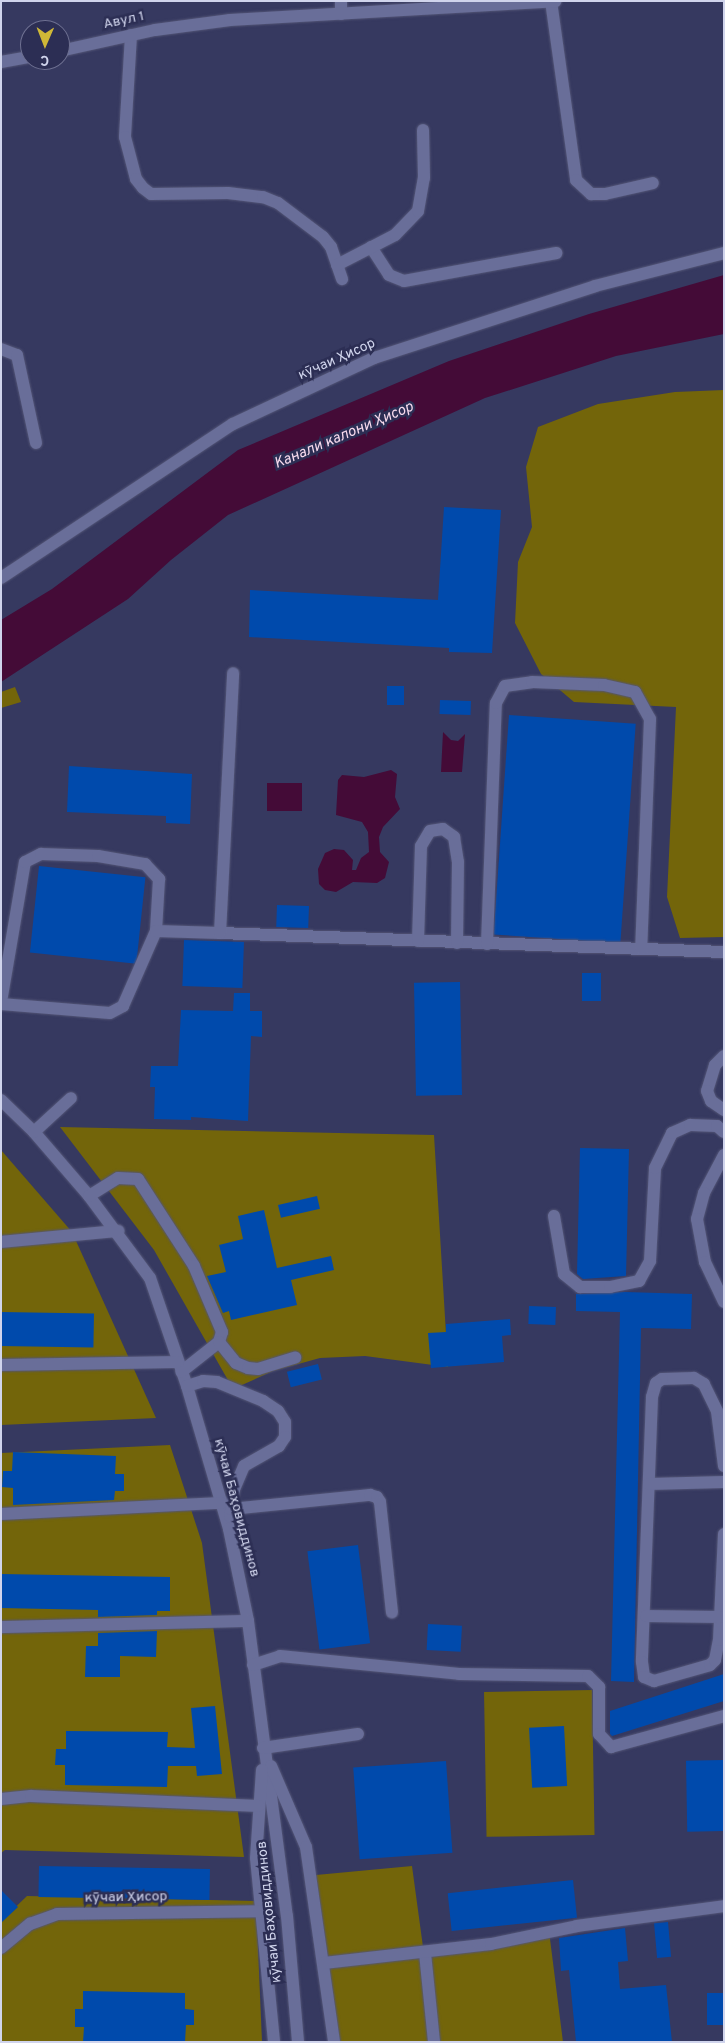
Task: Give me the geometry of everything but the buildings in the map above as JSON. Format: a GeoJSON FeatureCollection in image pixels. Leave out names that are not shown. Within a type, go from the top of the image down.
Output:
{"type":"FeatureCollection","features":[{"type":"Feature","properties":{"kind":"street","name":"Авул 1"},"geometry":{"type":"LineString","coordinates":[[70,49],[131,35],[230,20],[341,8],[553,1]]}},
{"type":"Feature","properties":{"kind":"street"},"geometry":{"type":"LineString","coordinates":[[553,1],[576,180],[592,194],[605,194],[653,183]]}},
{"type":"Feature","properties":{"kind":"street"},"geometry":{"type":"LineString","coordinates":[[131,35],[125,138],[136,179],[143,188],[151,194],[228,193],[270,200],[323,237],[342,279]]}},
{"type":"Feature","properties":{"kind":"street"},"geometry":{"type":"LineString","coordinates":[[1,62],[20,59]]}},
{"type":"Feature","properties":{"kind":"street"},"geometry":{"type":"LineString","coordinates":[[337,265],[395,235],[418,211],[424,178],[423,130]]}},
{"type":"Feature","properties":{"kind":"street"},"geometry":{"type":"LineString","coordinates":[[370,247],[389,275],[404,281],[556,253]]}},
{"type":"Feature","properties":{"kind":"street","name":"кӯчаи Ҳисор"},"geometry":{"type":"LineString","coordinates":[[1,578],[233,424],[374,358],[594,286],[724,253]]}},
{"type":"Feature","properties":{"kind":"street"},"geometry":{"type":"LineString","coordinates":[[1,349],[17,355],[36,443]]}},
{"type":"Feature","properties":{"kind":"street"},"geometry":{"type":"LineString","coordinates":[[220,933],[233,673]]}},
{"type":"Feature","properties":{"kind":"street"},"geometry":{"type":"LineString","coordinates":[[487,944],[496,703],[505,686],[532,682],[604,685],[634,692],[650,719],[641,949]]}},
{"type":"Feature","properties":{"kind":"street"},"geometry":{"type":"LineString","coordinates":[[418,942],[421,846],[430,831],[443,829],[454,837],[458,862],[457,943]]}},
{"type":"Feature","properties":{"kind":"street"},"geometry":{"type":"LineString","coordinates":[[41,854],[98,856],[145,864],[159,879],[156,931],[123,1006],[110,1013],[1,1003],[25,862],[41,854]]}},
{"type":"Feature","properties":{"kind":"street"},"geometry":{"type":"LineString","coordinates":[[156,931],[724,952]]}},
{"type":"Feature","properties":{"kind":"street"},"geometry":{"type":"LineString","coordinates":[[724,1056],[715,1065],[707,1091],[711,1101],[724,1110]]}},
{"type":"Feature","properties":{"kind":"street"},"geometry":{"type":"LineString","coordinates":[[34,1132],[71,1098]]}},
{"type":"Feature","properties":{"kind":"street","name":"кӯчаи Баҳовиддинов"},"geometry":{"type":"LineString","coordinates":[[1,1100],[34,1132],[89,1196],[118,1232],[150,1278],[226,1506],[248,1621],[286,1916],[298,2042]]}},
{"type":"Feature","properties":{"kind":"street"},"geometry":{"type":"LineString","coordinates":[[554,1216],[564,1274],[580,1287],[610,1287],[639,1281],[650,1261],[655,1168],[672,1133],[690,1125],[717,1126],[724,1132]]}},
{"type":"Feature","properties":{"kind":"street"},"geometry":{"type":"LineString","coordinates":[[724,1156],[704,1193],[697,1219],[705,1262],[724,1302]]}},
{"type":"Feature","properties":{"kind":"street"},"geometry":{"type":"LineString","coordinates":[[1,1365],[179,1367],[219,1342],[222,1332],[194,1266],[138,1179],[118,1178],[89,1196]]}},
{"type":"Feature","properties":{"kind":"street"},"geometry":{"type":"LineString","coordinates":[[1,1242],[118,1232]]}},
{"type":"Feature","properties":{"kind":"street"},"geometry":{"type":"LineString","coordinates":[[219,1342],[236,1363],[248,1368],[258,1369],[295,1358]]}},
{"type":"Feature","properties":{"kind":"street"},"geometry":{"type":"LineString","coordinates":[[724,1466],[717,1411],[704,1384],[694,1378],[662,1379],[656,1383],[652,1397],[646,1616],[642,1662],[644,1677],[654,1681],[710,1665],[718,1653],[724,1534]]}},
{"type":"Feature","properties":{"kind":"street"},"geometry":{"type":"LineString","coordinates":[[187,1386],[217,1382],[263,1401],[278,1411],[285,1422],[285,1436],[279,1446],[244,1466],[226,1506]]}},
{"type":"Feature","properties":{"kind":"street"},"geometry":{"type":"LineString","coordinates":[[649,1484],[724,1482]]}},
{"type":"Feature","properties":{"kind":"street"},"geometry":{"type":"LineString","coordinates":[[1,1514],[226,1506],[370,1495],[376,1497],[380,1502],[392,1612]]}},
{"type":"Feature","properties":{"kind":"street"},"geometry":{"type":"LineString","coordinates":[[646,1616],[720,1617]]}},
{"type":"Feature","properties":{"kind":"street"},"geometry":{"type":"LineString","coordinates":[[1,1627],[248,1621]]}},
{"type":"Feature","properties":{"kind":"street"},"geometry":{"type":"LineString","coordinates":[[253,1665],[280,1656],[459,1674],[588,1676],[598,1687],[599,1734],[612,1747],[724,1716]]}},
{"type":"Feature","properties":{"kind":"street"},"geometry":{"type":"LineString","coordinates":[[263,1748],[358,1734]]}},
{"type":"Feature","properties":{"kind":"street"},"geometry":{"type":"LineString","coordinates":[[263,1748],[256,1858],[274,2042]]}},
{"type":"Feature","properties":{"kind":"street"},"geometry":{"type":"LineString","coordinates":[[263,1748],[306,1847],[334,2042]]}},
{"type":"Feature","properties":{"kind":"street"},"geometry":{"type":"LineString","coordinates":[[1,1799],[31,1796],[259,1806]]}},
{"type":"Feature","properties":{"kind":"street"},"geometry":{"type":"LineString","coordinates":[[324,1963],[424,1953],[542,1936],[578,1926],[724,1906]]}},
{"type":"Feature","properties":{"kind":"street","name":"кӯчаи Ҳисор"},"geometry":{"type":"LineString","coordinates":[[1,1948],[30,1924],[56,1914],[261,1911]]}},
{"type":"Feature","properties":{"kind":"street"},"geometry":{"type":"LineString","coordinates":[[424,1953],[434,2042]]}},
{"type":"Feature","properties":{"kind":"shaded area"},"geometry":{"type":"Polygon","coordinates":[[[724,390],[724,937],[680,938],[667,897],[676,707],[574,702],[541,674],[515,623],[518,562],[532,527],[526,467],[538,427],[598,404],[675,392],[724,390]]]}},
{"type":"Feature","properties":{"kind":"shaded area"},"geometry":{"type":"Polygon","coordinates":[[[15,687],[21,702],[1,708],[1,692],[15,687]]]}},
{"type":"Feature","properties":{"kind":"shaded area"},"geometry":{"type":"Polygon","coordinates":[[[60,1127],[434,1135],[448,1367],[365,1356],[320,1358],[273,1371],[233,1389],[154,1250],[60,1127]]]}},
{"type":"Feature","properties":{"kind":"shaded area"},"geometry":{"type":"Polygon","coordinates":[[[1,1150],[72,1232],[156,1418],[1,1425],[1,1150]]]}},
{"type":"Feature","properties":{"kind":"shaded area"},"geometry":{"type":"Polygon","coordinates":[[[170,1445],[202,1543],[244,1857],[5,1850],[1,1853],[1,1453],[170,1445]]]}},
{"type":"Feature","properties":{"kind":"shaded area"},"geometry":{"type":"Polygon","coordinates":[[[592,1690],[595,1835],[487,1837],[484,1692],[592,1690]]]}},
{"type":"Feature","properties":{"kind":"shaded area"},"geometry":{"type":"Polygon","coordinates":[[[412,1866],[423,1947],[549,1931],[563,2042],[340,2042],[316,1875],[412,1866]]]}},
{"type":"Feature","properties":{"kind":"shaded area"},"geometry":{"type":"Polygon","coordinates":[[[27,1896],[256,1901],[262,2042],[1,2042],[1,1921],[27,1896]]]}},
{"type":"Feature","properties":{"kind":"water","name":"Канали калони Ҳисор"},"geometry":{"type":"Polygon","coordinates":[[[724,275],[724,334],[616,356],[485,398],[228,515],[171,560],[128,599],[1,682],[1,620],[52,589],[238,450],[449,361],[589,314],[724,275]]]}},
{"type":"Feature","properties":{"kind":"water"},"geometry":{"type":"Polygon","coordinates":[[[443,732],[451,740],[458,741],[465,734],[462,772],[441,772],[443,732]]]}},
{"type":"Feature","properties":{"kind":"water"},"geometry":{"type":"Polygon","coordinates":[[[391,770],[397,774],[395,797],[400,809],[383,827],[379,837],[380,852],[389,862],[385,878],[377,883],[353,882],[336,892],[325,890],[319,884],[318,869],[325,853],[334,849],[344,850],[353,860],[352,870],[356,870],[361,858],[369,852],[368,832],[362,822],[336,815],[338,780],[342,775],[364,777],[391,770]]]}},
{"type":"Feature","properties":{"kind":"water"},"geometry":{"type":"Polygon","coordinates":[[[267,783],[302,783],[302,811],[267,811],[267,783]]]}}]}
